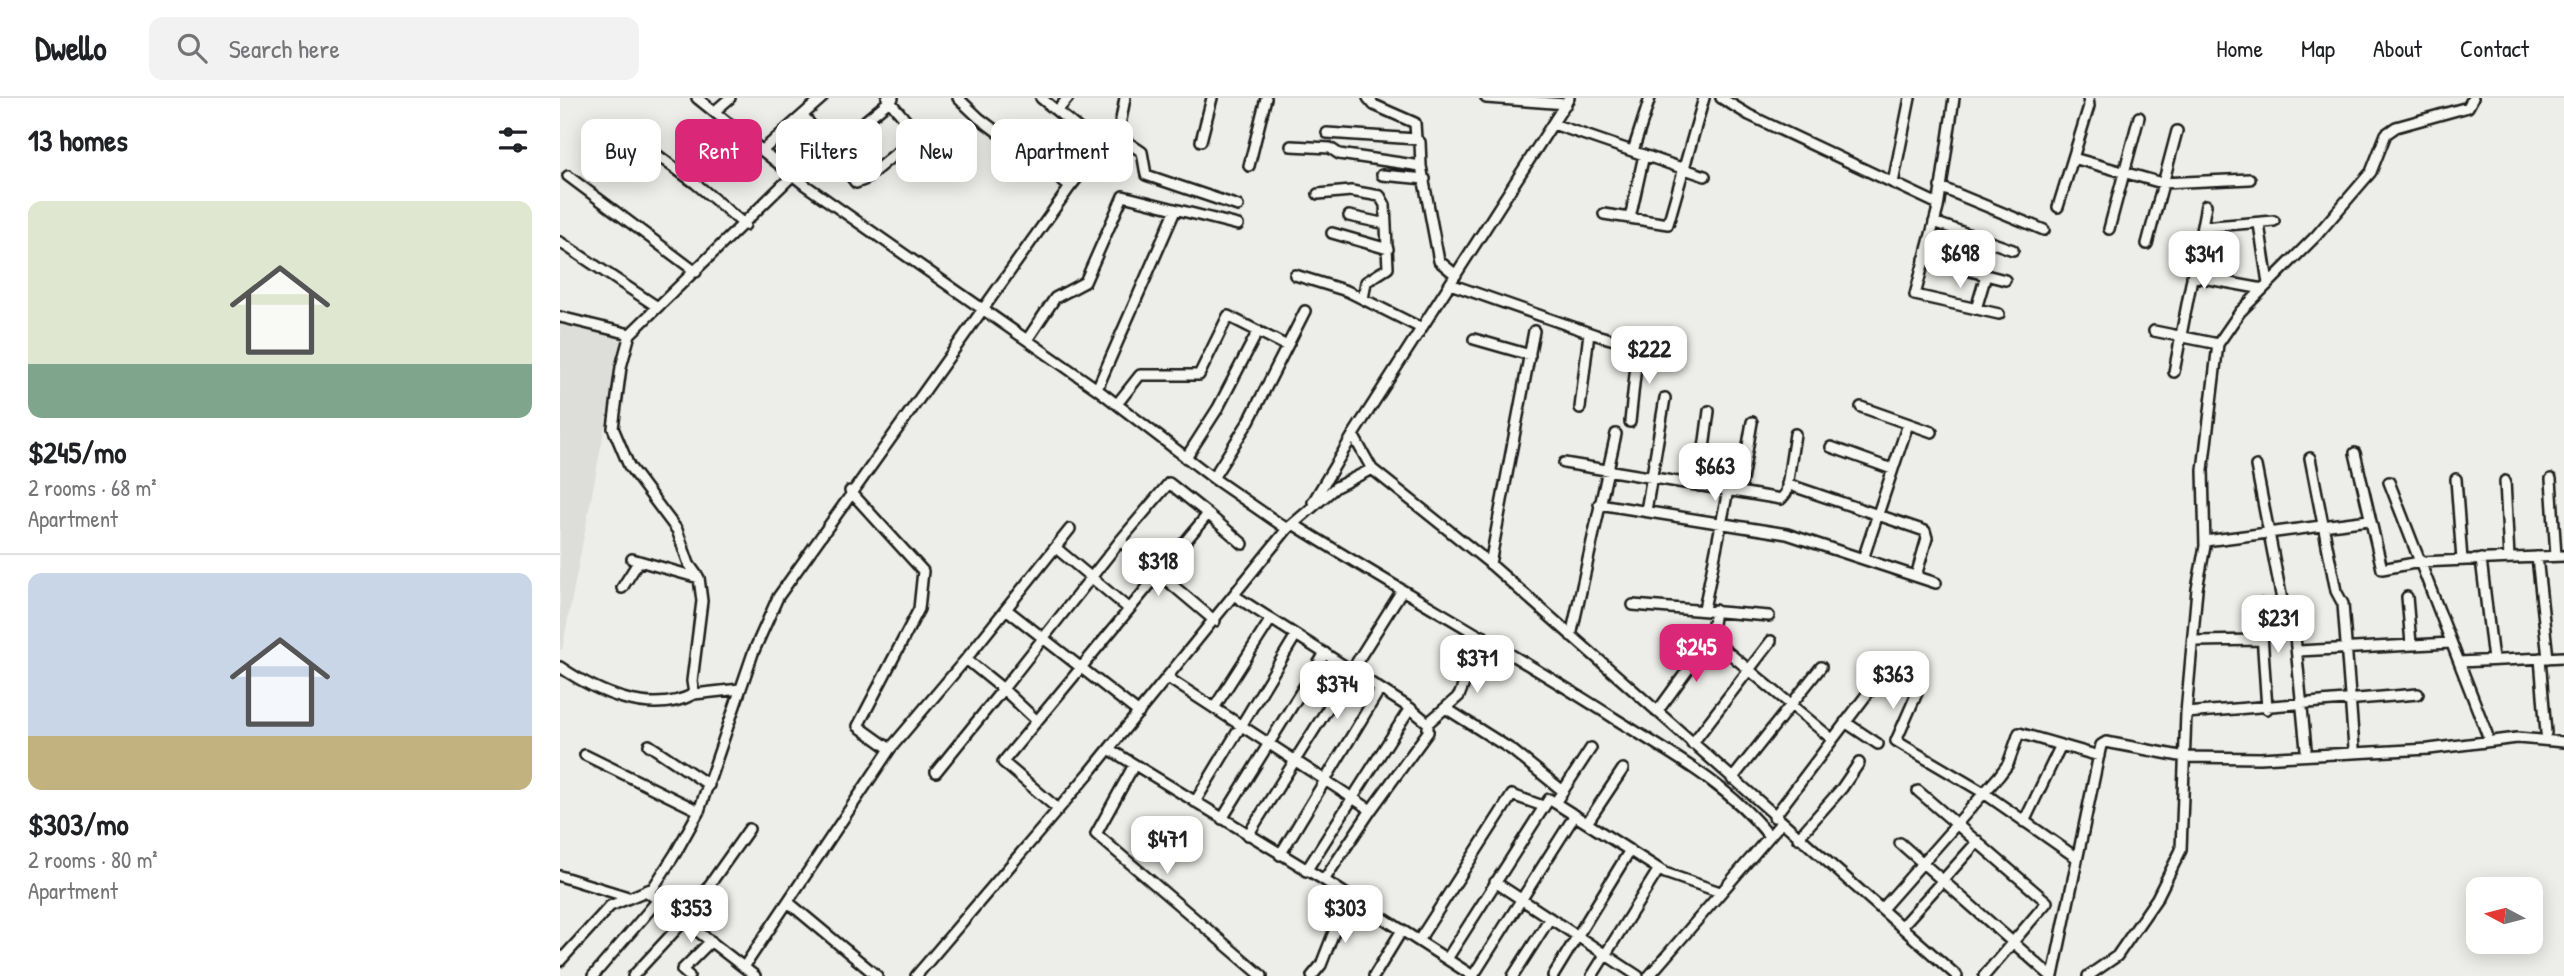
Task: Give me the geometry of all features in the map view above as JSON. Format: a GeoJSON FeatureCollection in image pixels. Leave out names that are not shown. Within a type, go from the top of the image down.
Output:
{"type":"FeatureCollection","features":[{"type":"Feature","properties":{"kind":"street"},"geometry":{"type":"LineString","coordinates":[[697,98],[725,119]]}},
{"type":"Feature","properties":{"kind":"street"},"geometry":{"type":"LineString","coordinates":[[715,111],[730,98]]}},
{"type":"Feature","properties":{"kind":"street"},"geometry":{"type":"LineString","coordinates":[[958,98],[979,118],[1070,187]]}},
{"type":"Feature","properties":{"kind":"street"},"geometry":{"type":"LineString","coordinates":[[1041,98],[1067,119]]}},
{"type":"Feature","properties":{"kind":"street"},"geometry":{"type":"LineString","coordinates":[[1057,111],[1068,98]]}},
{"type":"Feature","properties":{"kind":"street"},"geometry":{"type":"LineString","coordinates":[[1121,119],[1125,98]]}},
{"type":"Feature","properties":{"kind":"street"},"geometry":{"type":"LineString","coordinates":[[1201,141],[1212,98]]}},
{"type":"Feature","properties":{"kind":"street"},"geometry":{"type":"LineString","coordinates":[[1250,166],[1266,98]]}},
{"type":"Feature","properties":{"kind":"street"},"geometry":{"type":"LineString","coordinates":[[1368,98],[1374,105],[1415,123],[1416,139]]}},
{"type":"Feature","properties":{"kind":"street"},"geometry":{"type":"LineString","coordinates":[[1310,508],[1353,435],[1567,101],[1486,98]]}},
{"type":"Feature","properties":{"kind":"street"},"geometry":{"type":"LineString","coordinates":[[1633,151],[1650,98]]}},
{"type":"Feature","properties":{"kind":"street"},"geometry":{"type":"LineString","coordinates":[[1604,214],[1668,224],[1704,98]]}},
{"type":"Feature","properties":{"kind":"street"},"geometry":{"type":"LineString","coordinates":[[1721,98],[1749,115],[1938,204]]}},
{"type":"Feature","properties":{"kind":"street"},"geometry":{"type":"LineString","coordinates":[[1893,183],[1910,98]]}},
{"type":"Feature","properties":{"kind":"street"},"geometry":{"type":"LineString","coordinates":[[1954,98],[1938,204],[1915,295],[1998,314]]}},
{"type":"Feature","properties":{"kind":"street"},"geometry":{"type":"LineString","coordinates":[[2058,207],[2089,106],[2088,98]]}},
{"type":"Feature","properties":{"kind":"street"},"geometry":{"type":"LineString","coordinates":[[2088,976],[2117,956],[2157,898],[2181,850],[2186,713],[2197,589],[2205,541],[2203,470],[2218,344],[2240,312],[2316,236],[2371,172],[2386,134],[2396,127],[2468,107],[2473,98]]}},
{"type":"Feature","properties":{"kind":"street"},"geometry":{"type":"LineString","coordinates":[[776,161],[762,150],[819,99]]}},
{"type":"Feature","properties":{"kind":"street"},"geometry":{"type":"LineString","coordinates":[[866,119],[890,99],[906,119]]}},
{"type":"Feature","properties":{"kind":"street"},"geometry":{"type":"LineString","coordinates":[[803,115],[806,119]]}},
{"type":"Feature","properties":{"kind":"street"},"geometry":{"type":"LineString","coordinates":[[2109,229],[2122,172],[2139,117]]}},
{"type":"Feature","properties":{"kind":"street"},"geometry":{"type":"LineString","coordinates":[[1553,124],[1705,177]]}},
{"type":"Feature","properties":{"kind":"street"},"geometry":{"type":"LineString","coordinates":[[2147,244],[2177,131]]}},
{"type":"Feature","properties":{"kind":"street"},"geometry":{"type":"LineString","coordinates":[[1327,133],[1416,139],[1420,142],[1421,166],[1439,261],[1453,279],[1589,333],[1658,352]]}},
{"type":"Feature","properties":{"kind":"street"},"geometry":{"type":"LineString","coordinates":[[1133,146],[1142,152],[1146,175],[1238,206]]}},
{"type":"Feature","properties":{"kind":"street"},"geometry":{"type":"LineString","coordinates":[[1291,146],[1330,148],[1339,154],[1421,166]]}},
{"type":"Feature","properties":{"kind":"street"},"geometry":{"type":"LineString","coordinates":[[882,164],[896,153]]}},
{"type":"Feature","properties":{"kind":"street"},"geometry":{"type":"LineString","coordinates":[[1630,218],[1644,155]]}},
{"type":"Feature","properties":{"kind":"street"},"geometry":{"type":"LineString","coordinates":[[661,158],[745,225]]}},
{"type":"Feature","properties":{"kind":"street"},"geometry":{"type":"LineString","coordinates":[[2073,158],[2162,183],[2250,179]]}},
{"type":"Feature","properties":{"kind":"street"},"geometry":{"type":"LineString","coordinates":[[1382,175],[1424,179]]}},
{"type":"Feature","properties":{"kind":"street"},"geometry":{"type":"LineString","coordinates":[[568,176],[696,272]]}},
{"type":"Feature","properties":{"kind":"street"},"geometry":{"type":"LineString","coordinates":[[694,694],[692,681],[702,601],[699,578],[689,564],[677,530],[629,466],[612,428],[621,367],[630,334],[786,182]]}},
{"type":"Feature","properties":{"kind":"street"},"geometry":{"type":"LineString","coordinates":[[803,182],[1097,389],[1213,478],[1401,592],[1422,600],[1483,636],[1685,762],[1740,806],[1769,836]]}},
{"type":"Feature","properties":{"kind":"street"},"geometry":{"type":"LineString","coordinates":[[560,961],[610,906],[653,888],[699,811],[740,689],[778,597],[850,491],[1074,182]]}},
{"type":"Feature","properties":{"kind":"street"},"geometry":{"type":"LineString","coordinates":[[1940,187],[2044,230]]}},
{"type":"Feature","properties":{"kind":"street"},"geometry":{"type":"LineString","coordinates":[[1318,194],[1350,191],[1380,196],[1385,205],[1388,268],[1366,282],[1363,299]]}},
{"type":"Feature","properties":{"kind":"street"},"geometry":{"type":"LineString","coordinates":[[1027,340],[1055,298],[1085,282],[1124,196],[1238,225]]}},
{"type":"Feature","properties":{"kind":"street"},"geometry":{"type":"LineString","coordinates":[[2174,372],[2206,205]]}},
{"type":"Feature","properties":{"kind":"street"},"geometry":{"type":"LineString","coordinates":[[1097,389],[1175,211]]}},
{"type":"Feature","properties":{"kind":"street"},"geometry":{"type":"LineString","coordinates":[[1349,216],[1386,224]]}},
{"type":"Feature","properties":{"kind":"street"},"geometry":{"type":"LineString","coordinates":[[2202,227],[2274,221]]}},
{"type":"Feature","properties":{"kind":"street"},"geometry":{"type":"LineString","coordinates":[[1934,222],[2013,250]]}},
{"type":"Feature","properties":{"kind":"street"},"geometry":{"type":"LineString","coordinates":[[2259,224],[2265,286]]}},
{"type":"Feature","properties":{"kind":"street"},"geometry":{"type":"LineString","coordinates":[[1332,233],[1388,249]]}},
{"type":"Feature","properties":{"kind":"street"},"geometry":{"type":"LineString","coordinates":[[560,242],[656,306]]}},
{"type":"Feature","properties":{"kind":"street"},"geometry":{"type":"LineString","coordinates":[[1924,259],[2005,280]]}},
{"type":"Feature","properties":{"kind":"street"},"geometry":{"type":"LineString","coordinates":[[1295,275],[1330,284],[1421,328]]}},
{"type":"Feature","properties":{"kind":"street"},"geometry":{"type":"LineString","coordinates":[[1976,309],[1986,275]]}},
{"type":"Feature","properties":{"kind":"street"},"geometry":{"type":"LineString","coordinates":[[2192,275],[2265,286]]}},
{"type":"Feature","properties":{"kind":"street"},"geometry":{"type":"LineString","coordinates":[[1213,478],[1249,421],[1305,311]]}},
{"type":"Feature","properties":{"kind":"street"},"geometry":{"type":"LineString","coordinates":[[1117,404],[1140,375],[1199,374],[1225,317],[1230,316],[1287,346]]}},
{"type":"Feature","properties":{"kind":"street"},"geometry":{"type":"LineString","coordinates":[[560,317],[630,334]]}},
{"type":"Feature","properties":{"kind":"street"},"geometry":{"type":"LineString","coordinates":[[1186,458],[1218,408],[1258,331]]}},
{"type":"Feature","properties":{"kind":"street"},"geometry":{"type":"LineString","coordinates":[[1490,564],[1534,331]]}},
{"type":"Feature","properties":{"kind":"street"},"geometry":{"type":"LineString","coordinates":[[2154,331],[2218,344]]}},
{"type":"Feature","properties":{"kind":"street"},"geometry":{"type":"LineString","coordinates":[[1580,408],[1589,333]]}},
{"type":"Feature","properties":{"kind":"street"},"geometry":{"type":"LineString","coordinates":[[1474,339],[1530,355]]}},
{"type":"Feature","properties":{"kind":"street"},"geometry":{"type":"LineString","coordinates":[[1630,422],[1638,346]]}},
{"type":"Feature","properties":{"kind":"street"},"geometry":{"type":"LineString","coordinates":[[1646,511],[1665,398]]}},
{"type":"Feature","properties":{"kind":"street"},"geometry":{"type":"LineString","coordinates":[[1861,407],[1932,432]]}},
{"type":"Feature","properties":{"kind":"street"},"geometry":{"type":"LineString","coordinates":[[1699,486],[1709,411]]}},
{"type":"Feature","properties":{"kind":"street"},"geometry":{"type":"LineString","coordinates":[[1740,492],[1752,422]]}},
{"type":"Feature","properties":{"kind":"street"},"geometry":{"type":"LineString","coordinates":[[1863,559],[1875,514],[1908,424]]}},
{"type":"Feature","properties":{"kind":"street"},"geometry":{"type":"LineString","coordinates":[[1571,636],[1616,434]]}},
{"type":"Feature","properties":{"kind":"street"},"geometry":{"type":"LineString","coordinates":[[1564,463],[1781,499],[1784,498],[1795,434]]}},
{"type":"Feature","properties":{"kind":"street"},"geometry":{"type":"LineString","coordinates":[[1353,435],[1372,469],[1490,564],[1777,820],[1957,976]]}},
{"type":"Feature","properties":{"kind":"street"},"geometry":{"type":"LineString","coordinates":[[1831,447],[1892,469]]}},
{"type":"Feature","properties":{"kind":"street"},"geometry":{"type":"LineString","coordinates":[[2355,453],[2379,567],[2420,562],[2560,556],[2552,479]]}},
{"type":"Feature","properties":{"kind":"street"},"geometry":{"type":"LineString","coordinates":[[2310,458],[2336,590],[2343,604],[2354,748]]}},
{"type":"Feature","properties":{"kind":"street"},"geometry":{"type":"LineString","coordinates":[[2256,466],[2282,600]]}},
{"type":"Feature","properties":{"kind":"street"},"geometry":{"type":"LineString","coordinates":[[916,976],[1139,713],[1290,527],[1336,487],[1372,469]]}},
{"type":"Feature","properties":{"kind":"street"},"geometry":{"type":"LineString","coordinates":[[2456,479],[2462,560]]}},
{"type":"Feature","properties":{"kind":"street"},"geometry":{"type":"LineString","coordinates":[[2505,481],[2509,558]]}},
{"type":"Feature","properties":{"kind":"street"},"geometry":{"type":"LineString","coordinates":[[2389,482],[2487,734]]}},
{"type":"Feature","properties":{"kind":"street"},"geometry":{"type":"LineString","coordinates":[[936,772],[1169,483],[1243,544]]}},
{"type":"Feature","properties":{"kind":"street"},"geometry":{"type":"LineString","coordinates":[[1787,484],[1925,531],[1927,538],[1916,576]]}},
{"type":"Feature","properties":{"kind":"street"},"geometry":{"type":"LineString","coordinates":[[1704,609],[1728,490]]}},
{"type":"Feature","properties":{"kind":"street"},"geometry":{"type":"LineString","coordinates":[[850,491],[923,571],[919,610],[858,726],[890,749]]}},
{"type":"Feature","properties":{"kind":"street"},"geometry":{"type":"LineString","coordinates":[[1599,504],[1787,534],[1936,583]]}},
{"type":"Feature","properties":{"kind":"street"},"geometry":{"type":"LineString","coordinates":[[1058,809],[1003,762],[1208,514]]}},
{"type":"Feature","properties":{"kind":"street"},"geometry":{"type":"LineString","coordinates":[[2205,541],[2369,520]]}},
{"type":"Feature","properties":{"kind":"street"},"geometry":{"type":"LineString","coordinates":[[744,967],[890,749],[1070,529]]}},
{"type":"Feature","properties":{"kind":"street"},"geometry":{"type":"LineString","coordinates":[[1120,541],[1215,621]]}},
{"type":"Feature","properties":{"kind":"street"},"geometry":{"type":"LineString","coordinates":[[1056,548],[1129,610]]}},
{"type":"Feature","properties":{"kind":"street"},"geometry":{"type":"LineString","coordinates":[[2537,557],[2546,733]]}},
{"type":"Feature","properties":{"kind":"street"},"geometry":{"type":"LineString","coordinates":[[2481,559],[2493,660]]}},
{"type":"Feature","properties":{"kind":"street"},"geometry":{"type":"LineString","coordinates":[[622,589],[635,560],[699,578]]}},
{"type":"Feature","properties":{"kind":"street"},"geometry":{"type":"LineString","coordinates":[[1248,835],[1401,592]]}},
{"type":"Feature","properties":{"kind":"street"},"geometry":{"type":"LineString","coordinates":[[1235,596],[1410,708],[1428,723]]}},
{"type":"Feature","properties":{"kind":"street"},"geometry":{"type":"LineString","coordinates":[[2407,597],[2411,644]]}},
{"type":"Feature","properties":{"kind":"street"},"geometry":{"type":"LineString","coordinates":[[2260,604],[2267,709]]}},
{"type":"Feature","properties":{"kind":"street"},"geometry":{"type":"LineString","coordinates":[[1633,606],[1704,609],[1769,616]]}},
{"type":"Feature","properties":{"kind":"street"},"geometry":{"type":"LineString","coordinates":[[2292,606],[2306,749]]}},
{"type":"Feature","properties":{"kind":"street"},"geometry":{"type":"LineString","coordinates":[[1006,609],[1139,713]]}},
{"type":"Feature","properties":{"kind":"street"},"geometry":{"type":"LineString","coordinates":[[1657,712],[1711,638],[1715,610]]}},
{"type":"Feature","properties":{"kind":"street"},"geometry":{"type":"LineString","coordinates":[[1214,708],[1271,619]]}},
{"type":"Feature","properties":{"kind":"street"},"geometry":{"type":"LineString","coordinates":[[1195,802],[1296,635]]}},
{"type":"Feature","properties":{"kind":"street"},"geometry":{"type":"LineString","coordinates":[[1428,723],[1447,709],[1466,685],[1483,636]]}},
{"type":"Feature","properties":{"kind":"street"},"geometry":{"type":"LineString","coordinates":[[1711,638],[1832,739]]}},
{"type":"Feature","properties":{"kind":"street"},"geometry":{"type":"LineString","coordinates":[[2194,641],[2262,640]]}},
{"type":"Feature","properties":{"kind":"street"},"geometry":{"type":"LineString","coordinates":[[1692,744],[1771,641]]}},
{"type":"Feature","properties":{"kind":"street"},"geometry":{"type":"LineString","coordinates":[[2298,651],[2346,646],[2451,643]]}},
{"type":"Feature","properties":{"kind":"street"},"geometry":{"type":"LineString","coordinates":[[1223,819],[1325,653]]}},
{"type":"Feature","properties":{"kind":"street"},"geometry":{"type":"LineString","coordinates":[[2459,662],[2564,657]]}},
{"type":"Feature","properties":{"kind":"street"},"geometry":{"type":"LineString","coordinates":[[966,659],[1037,721]]}},
{"type":"Feature","properties":{"kind":"street"},"geometry":{"type":"LineString","coordinates":[[560,667],[594,686],[633,702],[655,704],[694,694],[740,689]]}},
{"type":"Feature","properties":{"kind":"street"},"geometry":{"type":"LineString","coordinates":[[1732,779],[1821,667]]}},
{"type":"Feature","properties":{"kind":"street"},"geometry":{"type":"LineString","coordinates":[[1168,678],[1371,810]]}},
{"type":"Feature","properties":{"kind":"street"},"geometry":{"type":"LineString","coordinates":[[1649,976],[1769,836],[1832,739],[1877,681]]}},
{"type":"Feature","properties":{"kind":"street"},"geometry":{"type":"LineString","coordinates":[[1280,855],[1380,689]]}},
{"type":"Feature","properties":{"kind":"street"},"geometry":{"type":"LineString","coordinates":[[1917,693],[1896,741],[1984,793],[2077,858]]}},
{"type":"Feature","properties":{"kind":"street"},"geometry":{"type":"LineString","coordinates":[[2186,713],[2267,709],[2418,694]]}},
{"type":"Feature","properties":{"kind":"street"},"geometry":{"type":"LineString","coordinates":[[1306,871],[1410,708]]}},
{"type":"Feature","properties":{"kind":"street"},"geometry":{"type":"LineString","coordinates":[[1447,709],[1512,750],[1563,791]]}},
{"type":"Feature","properties":{"kind":"street"},"geometry":{"type":"LineString","coordinates":[[1845,722],[1878,744]]}},
{"type":"Feature","properties":{"kind":"street"},"geometry":{"type":"LineString","coordinates":[[1324,880],[1428,732],[1428,723]]}},
{"type":"Feature","properties":{"kind":"street"},"geometry":{"type":"LineString","coordinates":[[1882,909],[2008,764],[2020,733],[2099,755]]}},
{"type":"Feature","properties":{"kind":"street"},"geometry":{"type":"LineString","coordinates":[[1900,843],[2011,943],[2052,976],[2101,745],[2106,742],[2185,757],[2335,756],[2467,746],[2517,738],[2564,742]]}},
{"type":"Feature","properties":{"kind":"street"},"geometry":{"type":"LineString","coordinates":[[649,745],[709,785]]}},
{"type":"Feature","properties":{"kind":"street"},"geometry":{"type":"LineString","coordinates":[[2024,822],[2062,745]]}},
{"type":"Feature","properties":{"kind":"street"},"geometry":{"type":"LineString","coordinates":[[1555,803],[1591,748]]}},
{"type":"Feature","properties":{"kind":"street"},"geometry":{"type":"LineString","coordinates":[[1109,749],[1324,880],[1470,975],[1522,900],[1575,815]]}},
{"type":"Feature","properties":{"kind":"street"},"geometry":{"type":"LineString","coordinates":[[585,755],[699,811]]}},
{"type":"Feature","properties":{"kind":"street"},"geometry":{"type":"LineString","coordinates":[[1798,838],[1842,788],[1859,763]]}},
{"type":"Feature","properties":{"kind":"street"},"geometry":{"type":"LineString","coordinates":[[1134,765],[1096,834],[1262,976]]}},
{"type":"Feature","properties":{"kind":"street"},"geometry":{"type":"LineString","coordinates":[[1587,823],[1623,769]]}},
{"type":"Feature","properties":{"kind":"street"},"geometry":{"type":"LineString","coordinates":[[1918,791],[2047,902],[1984,976]]}},
{"type":"Feature","properties":{"kind":"street"},"geometry":{"type":"LineString","coordinates":[[1419,940],[1512,794],[1544,806]]}},
{"type":"Feature","properties":{"kind":"street"},"geometry":{"type":"LineString","coordinates":[[1447,958],[1549,799],[1658,869],[1720,892]]}},
{"type":"Feature","properties":{"kind":"street"},"geometry":{"type":"LineString","coordinates":[[634,976],[684,921],[749,829]]}},
{"type":"Feature","properties":{"kind":"street"},"geometry":{"type":"LineString","coordinates":[[1901,926],[1978,841]]}},
{"type":"Feature","properties":{"kind":"street"},"geometry":{"type":"LineString","coordinates":[[1553,976],[1630,850]]}},
{"type":"Feature","properties":{"kind":"street"},"geometry":{"type":"LineString","coordinates":[[1592,976],[1658,869]]}},
{"type":"Feature","properties":{"kind":"street"},"geometry":{"type":"LineString","coordinates":[[560,876],[628,897]]}},
{"type":"Feature","properties":{"kind":"street"},"geometry":{"type":"LineString","coordinates":[[1494,883],[1638,976]]}},
{"type":"Feature","properties":{"kind":"street"},"geometry":{"type":"LineString","coordinates":[[646,891],[755,976]]}},
{"type":"Feature","properties":{"kind":"street"},"geometry":{"type":"LineString","coordinates":[[1312,976],[1321,965],[1348,896]]}},
{"type":"Feature","properties":{"kind":"street"},"geometry":{"type":"LineString","coordinates":[[593,976],[658,900]]}},
{"type":"Feature","properties":{"kind":"street"},"geometry":{"type":"LineString","coordinates":[[788,902],[877,976]]}},
{"type":"Feature","properties":{"kind":"street"},"geometry":{"type":"LineString","coordinates":[[1513,976],[1550,918]]}},
{"type":"Feature","properties":{"kind":"street"},"geometry":{"type":"LineString","coordinates":[[1374,976],[1402,930]]}},
{"type":"Feature","properties":{"kind":"street"},"geometry":{"type":"LineString","coordinates":[[683,974],[711,942]]}},
{"type":"Feature","properties":{"kind":"shaded area"},"geometry":{"type":"Polygon","coordinates":[[[560,324],[622,338],[562,650],[560,649],[560,324]]]}}]}
